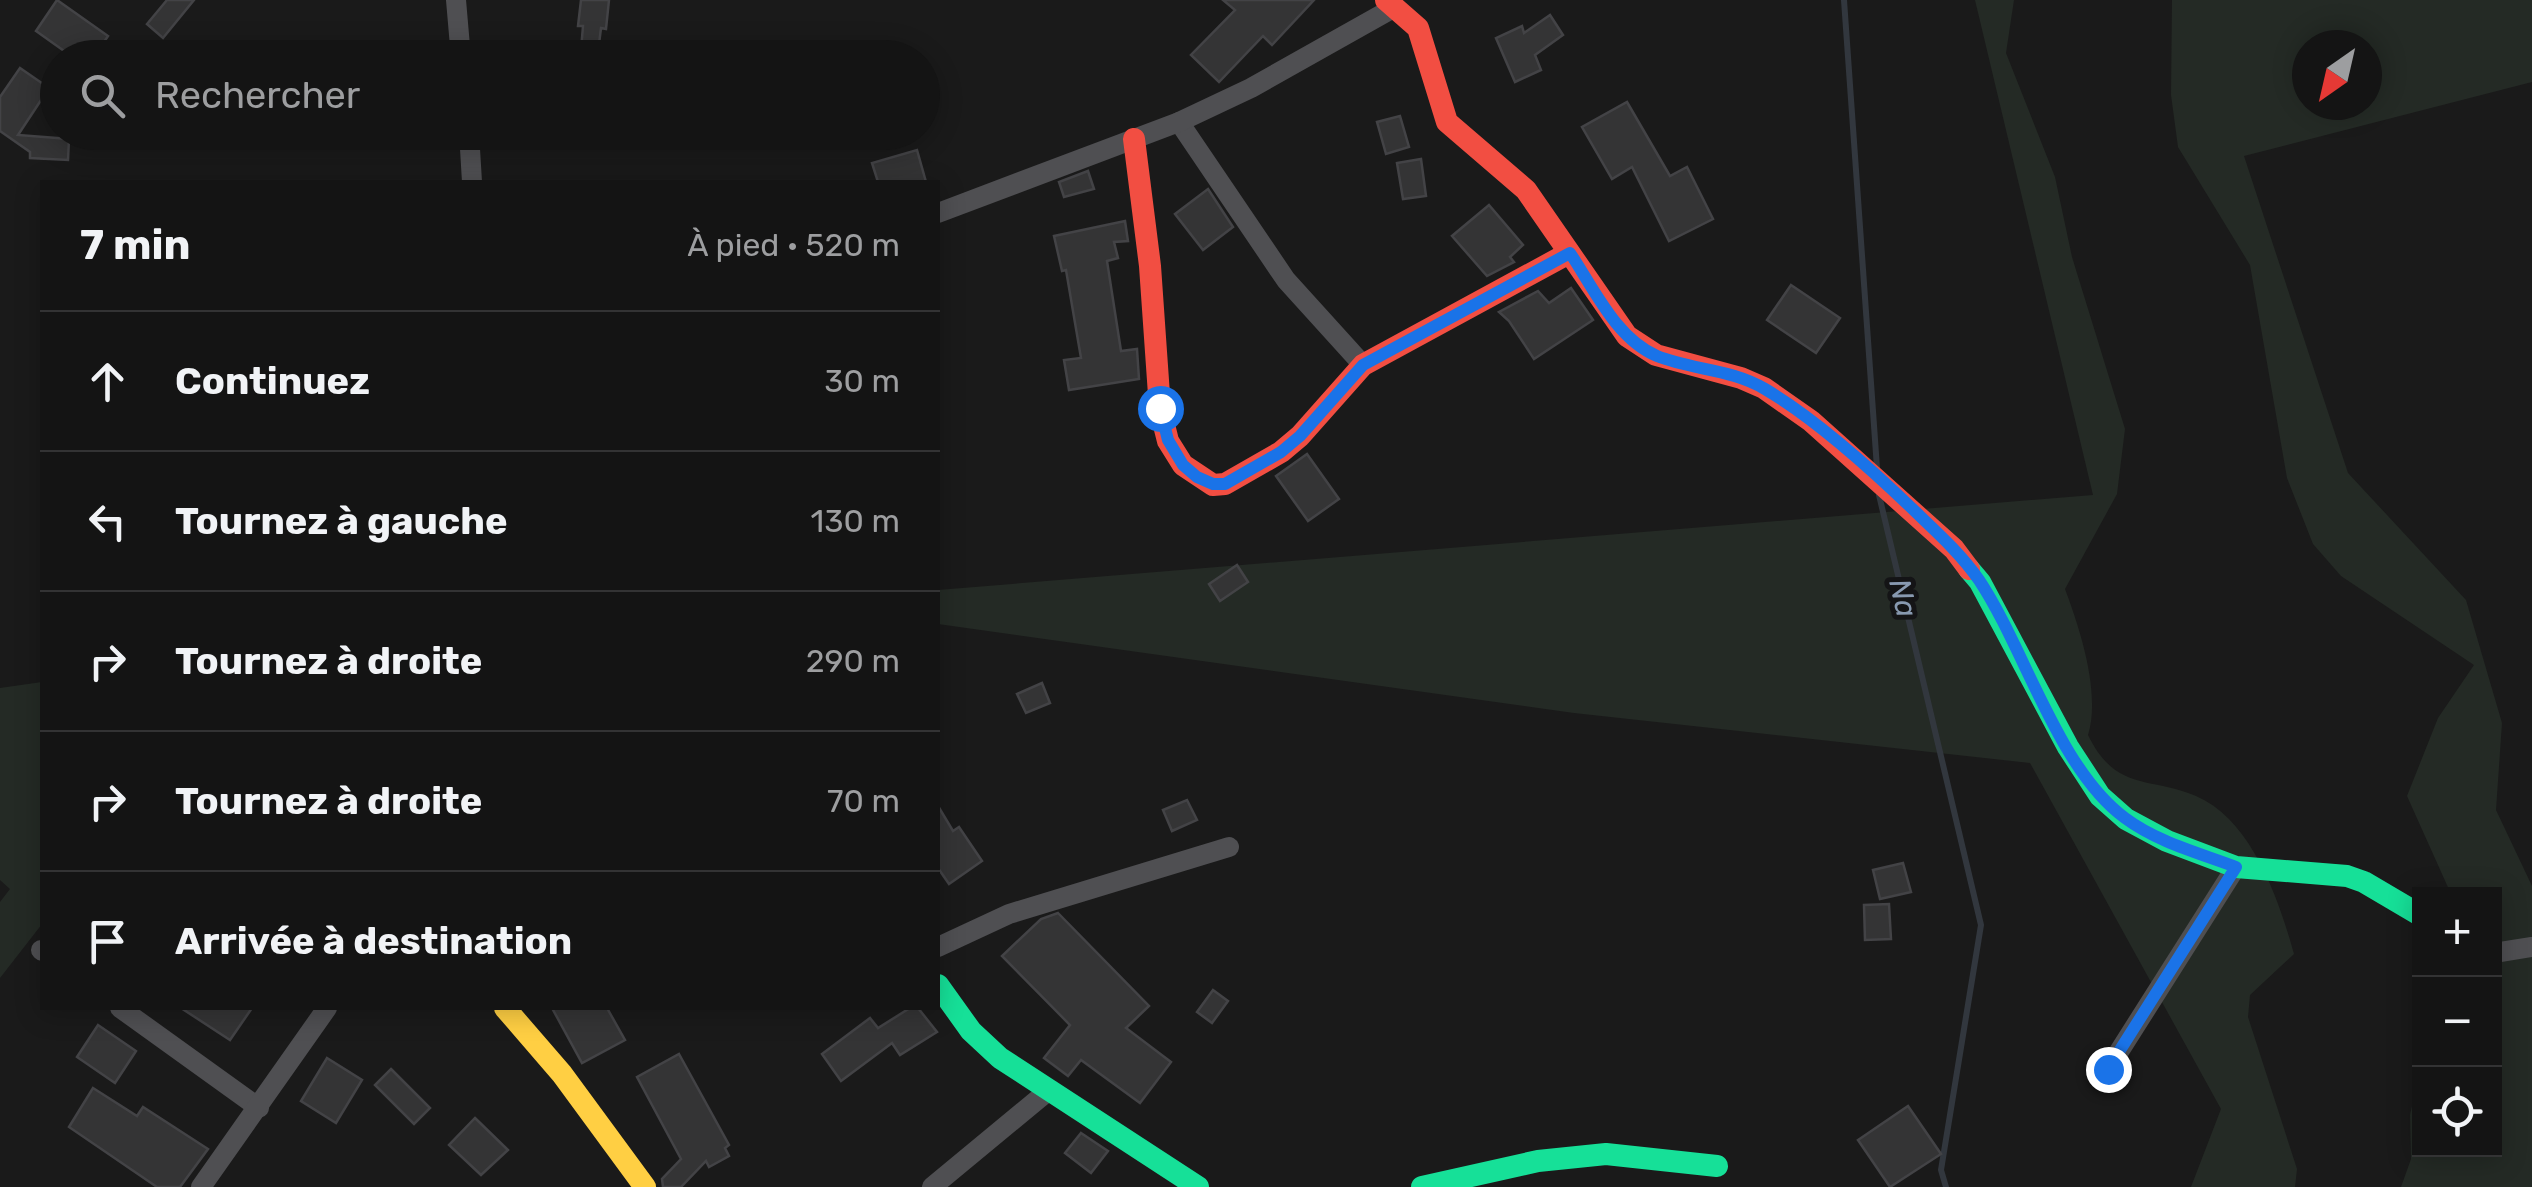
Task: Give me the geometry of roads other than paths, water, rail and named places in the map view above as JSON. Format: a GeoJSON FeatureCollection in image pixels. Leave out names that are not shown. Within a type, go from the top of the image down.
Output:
{"type":"FeatureCollection","features":[{"type":"Feature","properties":{"kind":"street"},"geometry":{"type":"LineString","coordinates":[[456,0],[459,40]]}},
{"type":"Feature","properties":{"kind":"street"},"geometry":{"type":"LineString","coordinates":[[940,212],[1179,122],[1251,88],[1390,3],[1418,28],[1448,122],[1456,133],[1526,190],[1626,336],[1656,355],[1742,378],[1764,388],[1811,422],[1954,549],[1980,582],[2068,747],[2100,796],[2126,819],[2167,841],[2236,867],[2346,876],[2412,910]]}},
{"type":"Feature","properties":{"kind":"street"},"geometry":{"type":"LineString","coordinates":[[1179,122],[1286,280],[1363,365]]}},
{"type":"Feature","properties":{"kind":"street"},"geometry":{"type":"LineString","coordinates":[[1134,139],[1150,266],[1160,408],[1168,440],[1183,465],[1213,484],[1225,484],[1281,452],[1363,365],[1570,253]]}},
{"type":"Feature","properties":{"kind":"street"},"geometry":{"type":"LineString","coordinates":[[470,150],[472,180]]}},
{"type":"Feature","properties":{"kind":"street"},"geometry":{"type":"LineString","coordinates":[[940,946],[1008,914],[1229,847]]}},
{"type":"Feature","properties":{"kind":"street"},"geometry":{"type":"LineString","coordinates":[[2108,1069],[2236,867]]}},
{"type":"Feature","properties":{"kind":"street"},"geometry":{"type":"LineString","coordinates":[[2502,952],[2532,946]]}},
{"type":"Feature","properties":{"kind":"street"},"geometry":{"type":"LineString","coordinates":[[940,987],[971,1030],[1000,1058],[1198,1187]]}},
{"type":"Feature","properties":{"kind":"street"},"geometry":{"type":"LineString","coordinates":[[123,1010],[259,1108]]}},
{"type":"Feature","properties":{"kind":"street"},"geometry":{"type":"LineString","coordinates":[[200,1187],[326,1010]]}},
{"type":"Feature","properties":{"kind":"street"},"geometry":{"type":"LineString","coordinates":[[507,1010],[562,1074],[645,1187]]}},
{"type":"Feature","properties":{"kind":"street"},"geometry":{"type":"LineString","coordinates":[[938,1186],[1048,1091]]}},
{"type":"Feature","properties":{"kind":"street"},"geometry":{"type":"LineString","coordinates":[[1422,1187],[1538,1161],[1606,1154],[1716,1166]]}},
{"type":"Feature","properties":{"kind":"waterway","name":"Na"},"geometry":{"type":"LineString","coordinates":[[1844,0],[1877,468]]}},
{"type":"Feature","properties":{"kind":"waterway","name":"Na"},"geometry":{"type":"LineString","coordinates":[[1879,495],[1981,925],[1941,1170],[1946,1187]]}}]}
